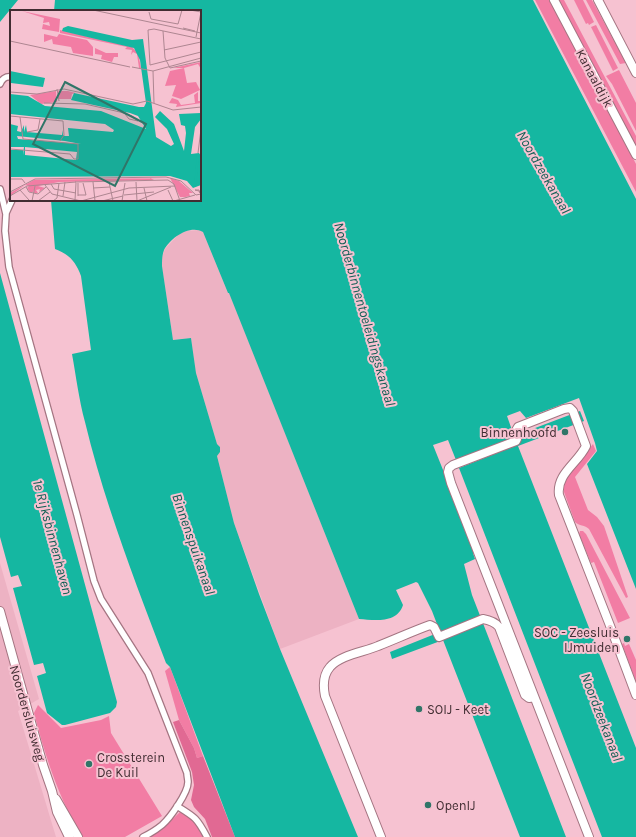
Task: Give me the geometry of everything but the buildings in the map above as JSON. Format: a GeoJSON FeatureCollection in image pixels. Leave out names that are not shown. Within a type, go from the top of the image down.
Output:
{"type":"FeatureCollection","features":[{"type":"Feature","properties":{"kind":"street","name":"Kanaaldijk"},"geometry":{"type":"LineString","coordinates":[[554,0],[636,155]]}},
{"type":"Feature","properties":{"kind":"street"},"geometry":{"type":"LineString","coordinates":[[598,0],[633,59],[636,73]]}},
{"type":"Feature","properties":{"kind":"street"},"geometry":{"type":"LineString","coordinates":[[0,84],[2,80],[10,77]]}},
{"type":"Feature","properties":{"kind":"street"},"geometry":{"type":"LineString","coordinates":[[0,189],[6,214],[5,231],[9,267],[94,582],[101,599],[148,673],[187,772],[187,790],[177,806],[164,824],[142,837]]}},
{"type":"Feature","properties":{"kind":"street"},"geometry":{"type":"LineString","coordinates":[[6,214],[12,201]]}},
{"type":"Feature","properties":{"kind":"street"},"geometry":{"type":"LineString","coordinates":[[589,837],[448,472],[449,468],[456,464],[516,441],[517,439],[515,432],[521,425],[564,409],[570,408],[573,411],[586,446],[560,480],[558,487],[559,495],[636,695]]}},
{"type":"Feature","properties":{"kind":"street","name":"Noordersluisweg"},"geometry":{"type":"LineString","coordinates":[[0,611],[57,812],[69,837]]}},
{"type":"Feature","properties":{"kind":"street"},"geometry":{"type":"LineString","coordinates":[[380,837],[327,701],[323,687],[326,672],[332,665],[340,660],[377,647],[426,626],[432,625],[439,637],[483,619],[491,621],[499,627],[525,695],[530,698],[534,697]]}},
{"type":"Feature","properties":{"kind":"street","name":"Noordersluisweg"},"geometry":{"type":"LineString","coordinates":[[52,791],[78,837]]}},
{"type":"Feature","properties":{"kind":"street"},"geometry":{"type":"LineString","coordinates":[[177,806],[195,817],[207,837]]}},
{"type":"Feature","properties":{"kind":"shaded area"},"geometry":{"type":"Polygon","coordinates":[[[535,0],[551,0],[636,164],[636,192],[535,0]]]}},
{"type":"Feature","properties":{"kind":"shaded area"},"geometry":{"type":"Polygon","coordinates":[[[558,0],[564,0],[636,136],[636,148],[558,0]]]}},
{"type":"Feature","properties":{"kind":"shaded area"},"geometry":{"type":"Polygon","coordinates":[[[574,0],[583,0],[594,22],[589,25],[588,23],[586,24],[574,0]]]}},
{"type":"Feature","properties":{"kind":"shaded area"},"geometry":{"type":"Polygon","coordinates":[[[586,0],[592,0],[626,63],[620,64],[586,0]]]}},
{"type":"Feature","properties":{"kind":"shaded area"},"geometry":{"type":"Polygon","coordinates":[[[596,25],[618,68],[613,71],[591,27],[596,25]]]}},
{"type":"Feature","properties":{"kind":"shaded area"},"geometry":{"type":"Polygon","coordinates":[[[619,70],[636,103],[636,131],[612,84],[606,76],[619,70]]]}},
{"type":"Feature","properties":{"kind":"shaded area"},"geometry":{"type":"Polygon","coordinates":[[[200,230],[203,232],[228,293],[229,292],[359,619],[280,649],[234,523],[217,456],[220,452],[220,447],[217,444],[196,373],[191,338],[173,340],[162,257],[165,249],[178,235],[186,231],[200,230]]]}},
{"type":"Feature","properties":{"kind":"shaded area"},"geometry":{"type":"Polygon","coordinates":[[[593,444],[596,451],[575,477],[588,510],[597,517],[604,526],[628,597],[626,598],[589,529],[575,522],[564,492],[563,485],[566,478],[593,444]]]}},
{"type":"Feature","properties":{"kind":"shaded area"},"geometry":{"type":"Polygon","coordinates":[[[580,531],[583,531],[586,534],[630,618],[618,623],[594,562],[591,563],[579,534],[580,531]]]}},
{"type":"Feature","properties":{"kind":"shaded area"},"geometry":{"type":"Polygon","coordinates":[[[0,563],[39,699],[18,711],[56,837],[0,837],[0,563]]]}},
{"type":"Feature","properties":{"kind":"shaded area"},"geometry":{"type":"Polygon","coordinates":[[[624,643],[625,646],[629,644],[636,660],[636,682],[622,644],[624,643]]]}},
{"type":"Feature","properties":{"kind":"shaded area"},"geometry":{"type":"Polygon","coordinates":[[[170,667],[203,756],[197,758],[194,748],[179,720],[165,671],[170,667]]]}},
{"type":"Feature","properties":{"kind":"shaded area","name":"Crossterein De Kuil"},"geometry":{"type":"Polygon","coordinates":[[[38,705],[61,728],[101,720],[109,716],[111,733],[162,816],[125,837],[82,837],[66,808],[48,761],[34,713],[38,705]]]}},
{"type":"Feature","properties":{"kind":"shaded area"},"geometry":{"type":"Polygon","coordinates":[[[179,720],[194,748],[197,758],[203,756],[235,837],[212,837],[205,819],[194,807],[191,800],[194,785],[192,772],[173,722],[179,720]]]}},
{"type":"Feature","properties":{"kind":"shaded area","name":"Crossterein De Kuil"},"geometry":{"type":"Polygon","coordinates":[[[180,812],[189,815],[192,818],[204,837],[148,837],[162,829],[180,812]]]}},
{"type":"Feature","properties":{"kind":"water"},"geometry":{"type":"Polygon","coordinates":[[[0,0],[18,0],[0,22],[0,0]]]}},
{"type":"Feature","properties":{"kind":"water"},"geometry":{"type":"Polygon","coordinates":[[[55,0],[533,0],[636,199],[636,589],[587,464],[597,451],[579,398],[526,418],[520,411],[507,416],[514,436],[580,411],[584,421],[518,446],[636,748],[636,837],[602,837],[459,468],[517,445],[514,437],[456,460],[448,440],[433,445],[476,552],[473,553],[475,559],[464,564],[472,595],[566,837],[520,837],[443,640],[392,659],[390,652],[440,632],[432,611],[418,583],[416,582],[396,590],[403,605],[396,615],[384,620],[359,619],[229,293],[203,232],[192,230],[181,234],[171,241],[167,245],[163,254],[162,266],[173,340],[191,338],[196,373],[217,444],[220,447],[220,452],[217,456],[234,523],[280,649],[358,837],[235,837],[170,667],[166,663],[132,574],[93,453],[81,405],[72,354],[91,350],[81,276],[71,259],[64,253],[55,249],[51,201],[201,201],[201,10],[54,10],[55,0]]]}},
{"type":"Feature","properties":{"kind":"water","name":"1e Rijksbinnenhaven"},"geometry":{"type":"Polygon","coordinates":[[[0,273],[117,702],[116,707],[110,713],[65,725],[62,725],[47,713],[37,676],[46,673],[43,663],[34,665],[13,588],[22,586],[18,575],[11,577],[0,537],[0,273]]]}},
{"type":"Feature","properties":{"kind":"place","name":"Binnenhoofd"},"geometry":{"type":"Point","coordinates":[565,432]}},
{"type":"Feature","properties":{"kind":"place","name":"SOC - Zeesluis IJmuiden"},"geometry":{"type":"Point","coordinates":[627,639]}},
{"type":"Feature","properties":{"kind":"place","name":"SOIJ - Keet"},"geometry":{"type":"Point","coordinates":[419,709]}},
{"type":"Feature","properties":{"kind":"place","name":"Crossterein De Kuil"},"geometry":{"type":"Point","coordinates":[89,764]}},
{"type":"Feature","properties":{"kind":"place","name":"OpenIJ"},"geometry":{"type":"Point","coordinates":[428,805]}},
{"type":"Feature","properties":{"kind":"water label","name":"Noordzeekanaal"},"geometry":{"type":"Point","coordinates":[544,172]}},
{"type":"Feature","properties":{"kind":"water label","name":"Noorderbinnentoeleidingskanaal"},"geometry":{"type":"Point","coordinates":[365,314]}},
{"type":"Feature","properties":{"kind":"water label","name":"Binnenspuikanaal"},"geometry":{"type":"Point","coordinates":[194,544]}},
{"type":"Feature","properties":{"kind":"water label","name":"Noordzeekanaal"},"geometry":{"type":"Point","coordinates":[602,717]}}]}
